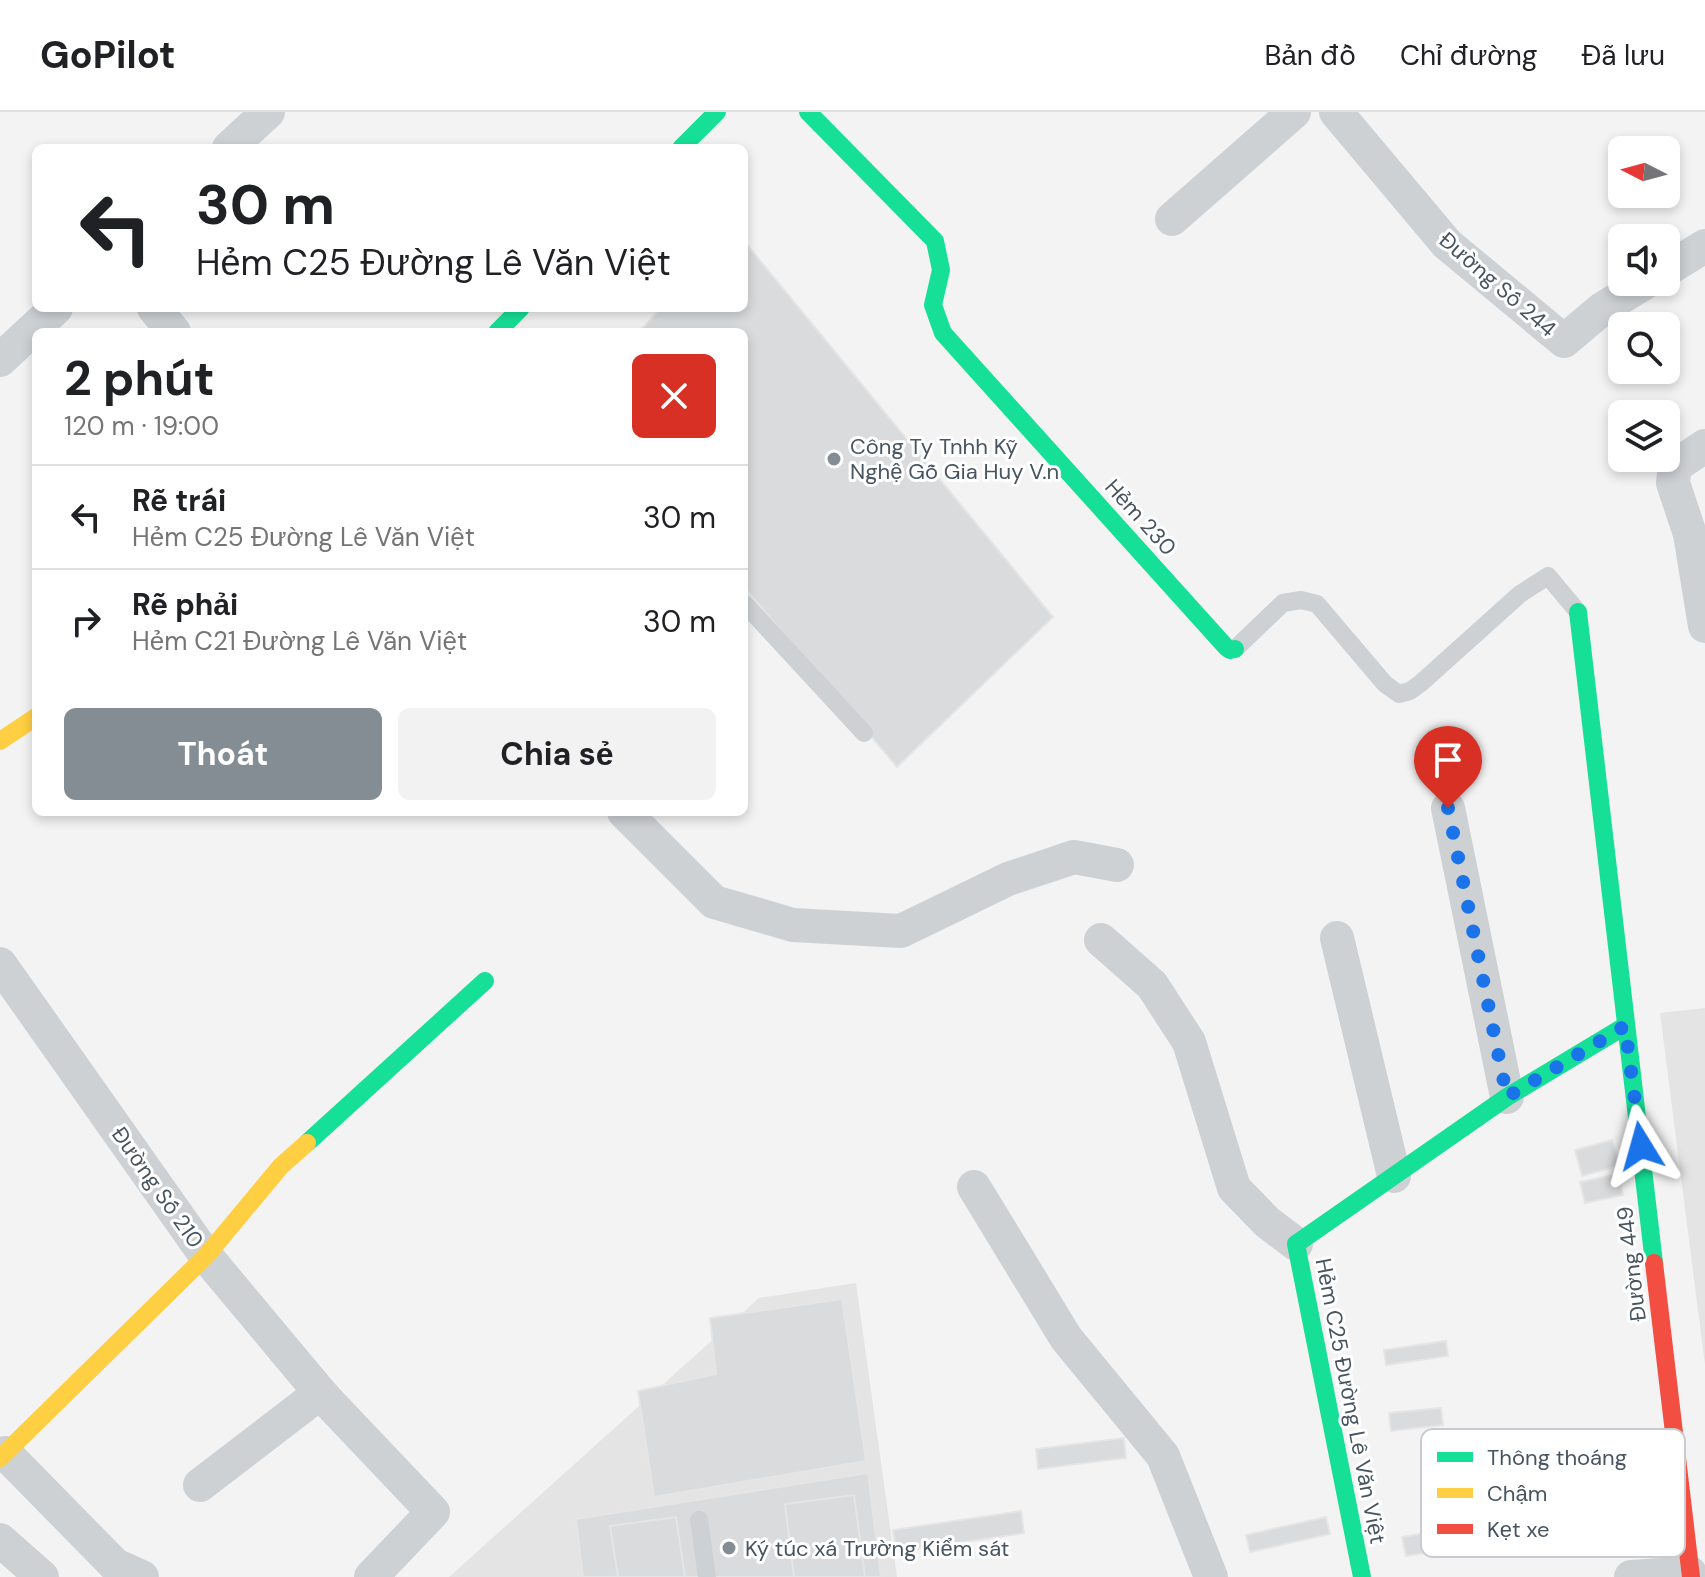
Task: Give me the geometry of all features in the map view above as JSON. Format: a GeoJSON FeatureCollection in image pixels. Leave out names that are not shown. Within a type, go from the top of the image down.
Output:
{"type":"FeatureCollection","features":[{"type":"Feature","properties":{"kind":"street"},"geometry":{"type":"LineString","coordinates":[[233,144],[268,112]]}},
{"type":"Feature","properties":{"kind":"street"},"geometry":{"type":"LineString","coordinates":[[685,144],[717,112]]}},
{"type":"Feature","properties":{"kind":"street","name":"Hẻm 230"},"geometry":{"type":"LineString","coordinates":[[808,112],[935,241],[941,270],[933,305],[943,333],[1226,647],[1235,649]]}},
{"type":"Feature","properties":{"kind":"street"},"geometry":{"type":"LineString","coordinates":[[1172,219],[1294,112]]}},
{"type":"Feature","properties":{"kind":"street","name":"Đường Số 244"},"geometry":{"type":"LineString","coordinates":[[1348,116],[1447,244],[1564,341],[1602,309],[1623,296]]}},
{"type":"Feature","properties":{"kind":"street"},"geometry":{"type":"LineString","coordinates":[[1680,261],[1705,246]]}},
{"type":"Feature","properties":{"kind":"street"},"geometry":{"type":"LineString","coordinates":[[34,328],[52,312]]}},
{"type":"Feature","properties":{"kind":"street"},"geometry":{"type":"LineString","coordinates":[[157,312],[171,328]]}},
{"type":"Feature","properties":{"kind":"street"},"geometry":{"type":"LineString","coordinates":[[501,328],[517,312]]}},
{"type":"Feature","properties":{"kind":"street"},"geometry":{"type":"LineString","coordinates":[[0,360],[32,330]]}},
{"type":"Feature","properties":{"kind":"street"},"geometry":{"type":"LineString","coordinates":[[1705,446],[1675,466],[1673,483],[1690,534],[1705,626]]}},
{"type":"Feature","properties":{"kind":"street","name":"Đường 449"},"geometry":{"type":"LineString","coordinates":[[1578,612],[1673,1429]]}},
{"type":"Feature","properties":{"kind":"street"},"geometry":{"type":"LineString","coordinates":[[0,741],[32,720]]}},
{"type":"Feature","properties":{"kind":"street"},"geometry":{"type":"LineString","coordinates":[[1448,808],[1507,1097]]}},
{"type":"Feature","properties":{"kind":"street"},"geometry":{"type":"LineString","coordinates":[[628,816],[714,902],[793,925],[901,931],[1008,879],[1074,857],[1117,865]]}},
{"type":"Feature","properties":{"kind":"street"},"geometry":{"type":"LineString","coordinates":[[1337,938],[1394,1176]]}},
{"type":"Feature","properties":{"kind":"street"},"geometry":{"type":"LineString","coordinates":[[1101,940],[1152,985],[1189,1042],[1234,1188],[1267,1222],[1296,1244]]}},
{"type":"Feature","properties":{"kind":"street","name":"Đường Số 210"},"geometry":{"type":"LineString","coordinates":[[0,964],[206,1256],[327,1401],[433,1512],[371,1577]]}},
{"type":"Feature","properties":{"kind":"street"},"geometry":{"type":"LineString","coordinates":[[142,1577],[115,1565],[2,1455],[206,1256],[281,1166],[485,981]]}},
{"type":"Feature","properties":{"kind":"street","name":"Hẻm C25 Đường Lê Văn Việt"},"geometry":{"type":"LineString","coordinates":[[1362,1577],[1296,1244],[1507,1097],[1625,1026]]}},
{"type":"Feature","properties":{"kind":"street"},"geometry":{"type":"LineString","coordinates":[[974,1187],[1066,1338],[1163,1456],[1211,1577]]}},
{"type":"Feature","properties":{"kind":"street"},"geometry":{"type":"LineString","coordinates":[[200,1485],[320,1393],[327,1401]]}},
{"type":"Feature","properties":{"kind":"street","name":"Đường 449"},"geometry":{"type":"LineString","coordinates":[[1685,1525],[1691,1575]]}},
{"type":"Feature","properties":{"kind":"street"},"geometry":{"type":"LineString","coordinates":[[0,1540],[42,1577]]}},
{"type":"Feature","properties":{"kind":"street"},"geometry":{"type":"LineString","coordinates":[[1631,1577],[1691,1575]]}},
{"type":"Feature","properties":{"kind":"lane","name":"Hẻm 230"},"geometry":{"type":"LineString","coordinates":[[1235,649],[1283,603],[1301,600],[1317,604],[1385,684],[1399,694],[1421,683],[1520,594],[1548,576],[1578,612]]}},
{"type":"Feature","properties":{"kind":"lane"},"geometry":{"type":"LineString","coordinates":[[748,607],[864,733]]}},
{"type":"Feature","properties":{"kind":"lane"},"geometry":{"type":"LineString","coordinates":[[699,1520],[707,1577]]}},
{"type":"Feature","properties":{"kind":"shaded area"},"geometry":{"type":"Polygon","coordinates":[[[1705,1008],[1705,1365],[1660,1013],[1705,1008]]]}},
{"type":"Feature","properties":{"kind":"shaded area"},"geometry":{"type":"Polygon","coordinates":[[[856,1283],[897,1577],[449,1577],[759,1298],[856,1283]]]}},
{"type":"Feature","properties":{"kind":"building","name":"Công Ty Tnhh Kỹ Nghệ Gỗ Gia Huy V.n"},"geometry":{"type":"Polygon","coordinates":[[[748,246],[1053,617],[897,767],[748,592],[748,328],[643,328],[657,312],[748,312],[748,246]]]}},
{"type":"Feature","properties":{"kind":"building"},"geometry":{"type":"Polygon","coordinates":[[[1612,1140],[1620,1165],[1582,1176],[1575,1150],[1612,1140]]]}},
{"type":"Feature","properties":{"kind":"building"},"geometry":{"type":"Polygon","coordinates":[[[1619,1174],[1623,1195],[1585,1203],[1580,1182],[1619,1174]]]}},
{"type":"Feature","properties":{"kind":"building"},"geometry":{"type":"Polygon","coordinates":[[[842,1299],[866,1461],[654,1497],[638,1391],[716,1374],[710,1318],[842,1299]]]}},
{"type":"Feature","properties":{"kind":"building"},"geometry":{"type":"Polygon","coordinates":[[[1446,1341],[1448,1356],[1386,1365],[1384,1350],[1446,1341]]]}},
{"type":"Feature","properties":{"kind":"building"},"geometry":{"type":"Polygon","coordinates":[[[1441,1408],[1443,1425],[1391,1431],[1389,1413],[1441,1408]]]}},
{"type":"Feature","properties":{"kind":"building"},"geometry":{"type":"Polygon","coordinates":[[[1124,1438],[1126,1458],[1038,1469],[1036,1449],[1124,1438]]]}},
{"type":"Feature","properties":{"kind":"building","name":"Ký túc xá Trường Kiểm sát"},"geometry":{"type":"Polygon","coordinates":[[[868,1473],[881,1577],[583,1577],[576,1519],[868,1473]]]}},
{"type":"Feature","properties":{"kind":"building"},"geometry":{"type":"Polygon","coordinates":[[[854,1495],[865,1577],[794,1577],[785,1504],[854,1495]]]}},
{"type":"Feature","properties":{"kind":"building"},"geometry":{"type":"Polygon","coordinates":[[[1021,1511],[1024,1533],[896,1552],[893,1530],[1021,1511]]]}},
{"type":"Feature","properties":{"kind":"building"},"geometry":{"type":"Polygon","coordinates":[[[676,1517],[685,1577],[618,1577],[610,1526],[676,1517]]]}},
{"type":"Feature","properties":{"kind":"building"},"geometry":{"type":"Polygon","coordinates":[[[1326,1517],[1330,1534],[1250,1552],[1246,1535],[1326,1517]]]}},
{"type":"Feature","properties":{"kind":"building"},"geometry":{"type":"Polygon","coordinates":[[[1421,1534],[1421,1554],[1406,1556],[1402,1537],[1421,1534]]]}},
{"type":"Feature","properties":{"kind":"traffic: fast"},"geometry":{"type":"LineString","coordinates":[[685,144],[717,112]]}},
{"type":"Feature","properties":{"kind":"traffic: fast"},"geometry":{"type":"LineString","coordinates":[[808,112],[935,241],[941,270],[933,305],[943,333],[1226,647],[1235,649]]}},
{"type":"Feature","properties":{"kind":"traffic: fast"},"geometry":{"type":"LineString","coordinates":[[501,328],[517,312]]}},
{"type":"Feature","properties":{"kind":"traffic: fast"},"geometry":{"type":"LineString","coordinates":[[1578,612],[1654,1263]]}},
{"type":"Feature","properties":{"kind":"traffic: fast"},"geometry":{"type":"LineString","coordinates":[[307,1143],[485,981]]}},
{"type":"Feature","properties":{"kind":"traffic: fast"},"geometry":{"type":"LineString","coordinates":[[1362,1577],[1296,1244],[1507,1097],[1625,1026]]}},
{"type":"Feature","properties":{"kind":"traffic: slow"},"geometry":{"type":"LineString","coordinates":[[0,741],[32,720]]}},
{"type":"Feature","properties":{"kind":"traffic: slow"},"geometry":{"type":"LineString","coordinates":[[0,1458],[206,1256],[281,1166],[307,1143]]}},
{"type":"Feature","properties":{"kind":"traffic: jam"},"geometry":{"type":"LineString","coordinates":[[1654,1263],[1674,1429]]}},
{"type":"Feature","properties":{"kind":"traffic: jam"},"geometry":{"type":"LineString","coordinates":[[1685,1526],[1691,1577]]}},
{"type":"Feature","properties":{"kind":"place","name":"Công Ty Tnhh Kỹ Nghệ Gỗ Gia Huy V.n"},"geometry":{"type":"Point","coordinates":[834,459]}},
{"type":"Feature","properties":{"kind":"place","name":"Ký túc xá Trường Kiểm sát"},"geometry":{"type":"Point","coordinates":[729,1548]}},
{"type":"Feature","properties":{"kind":"route"},"geometry":{"type":"LineString","coordinates":[[1448,808],[1507,1097],[1625,1026],[1641,1146]]}}]}
